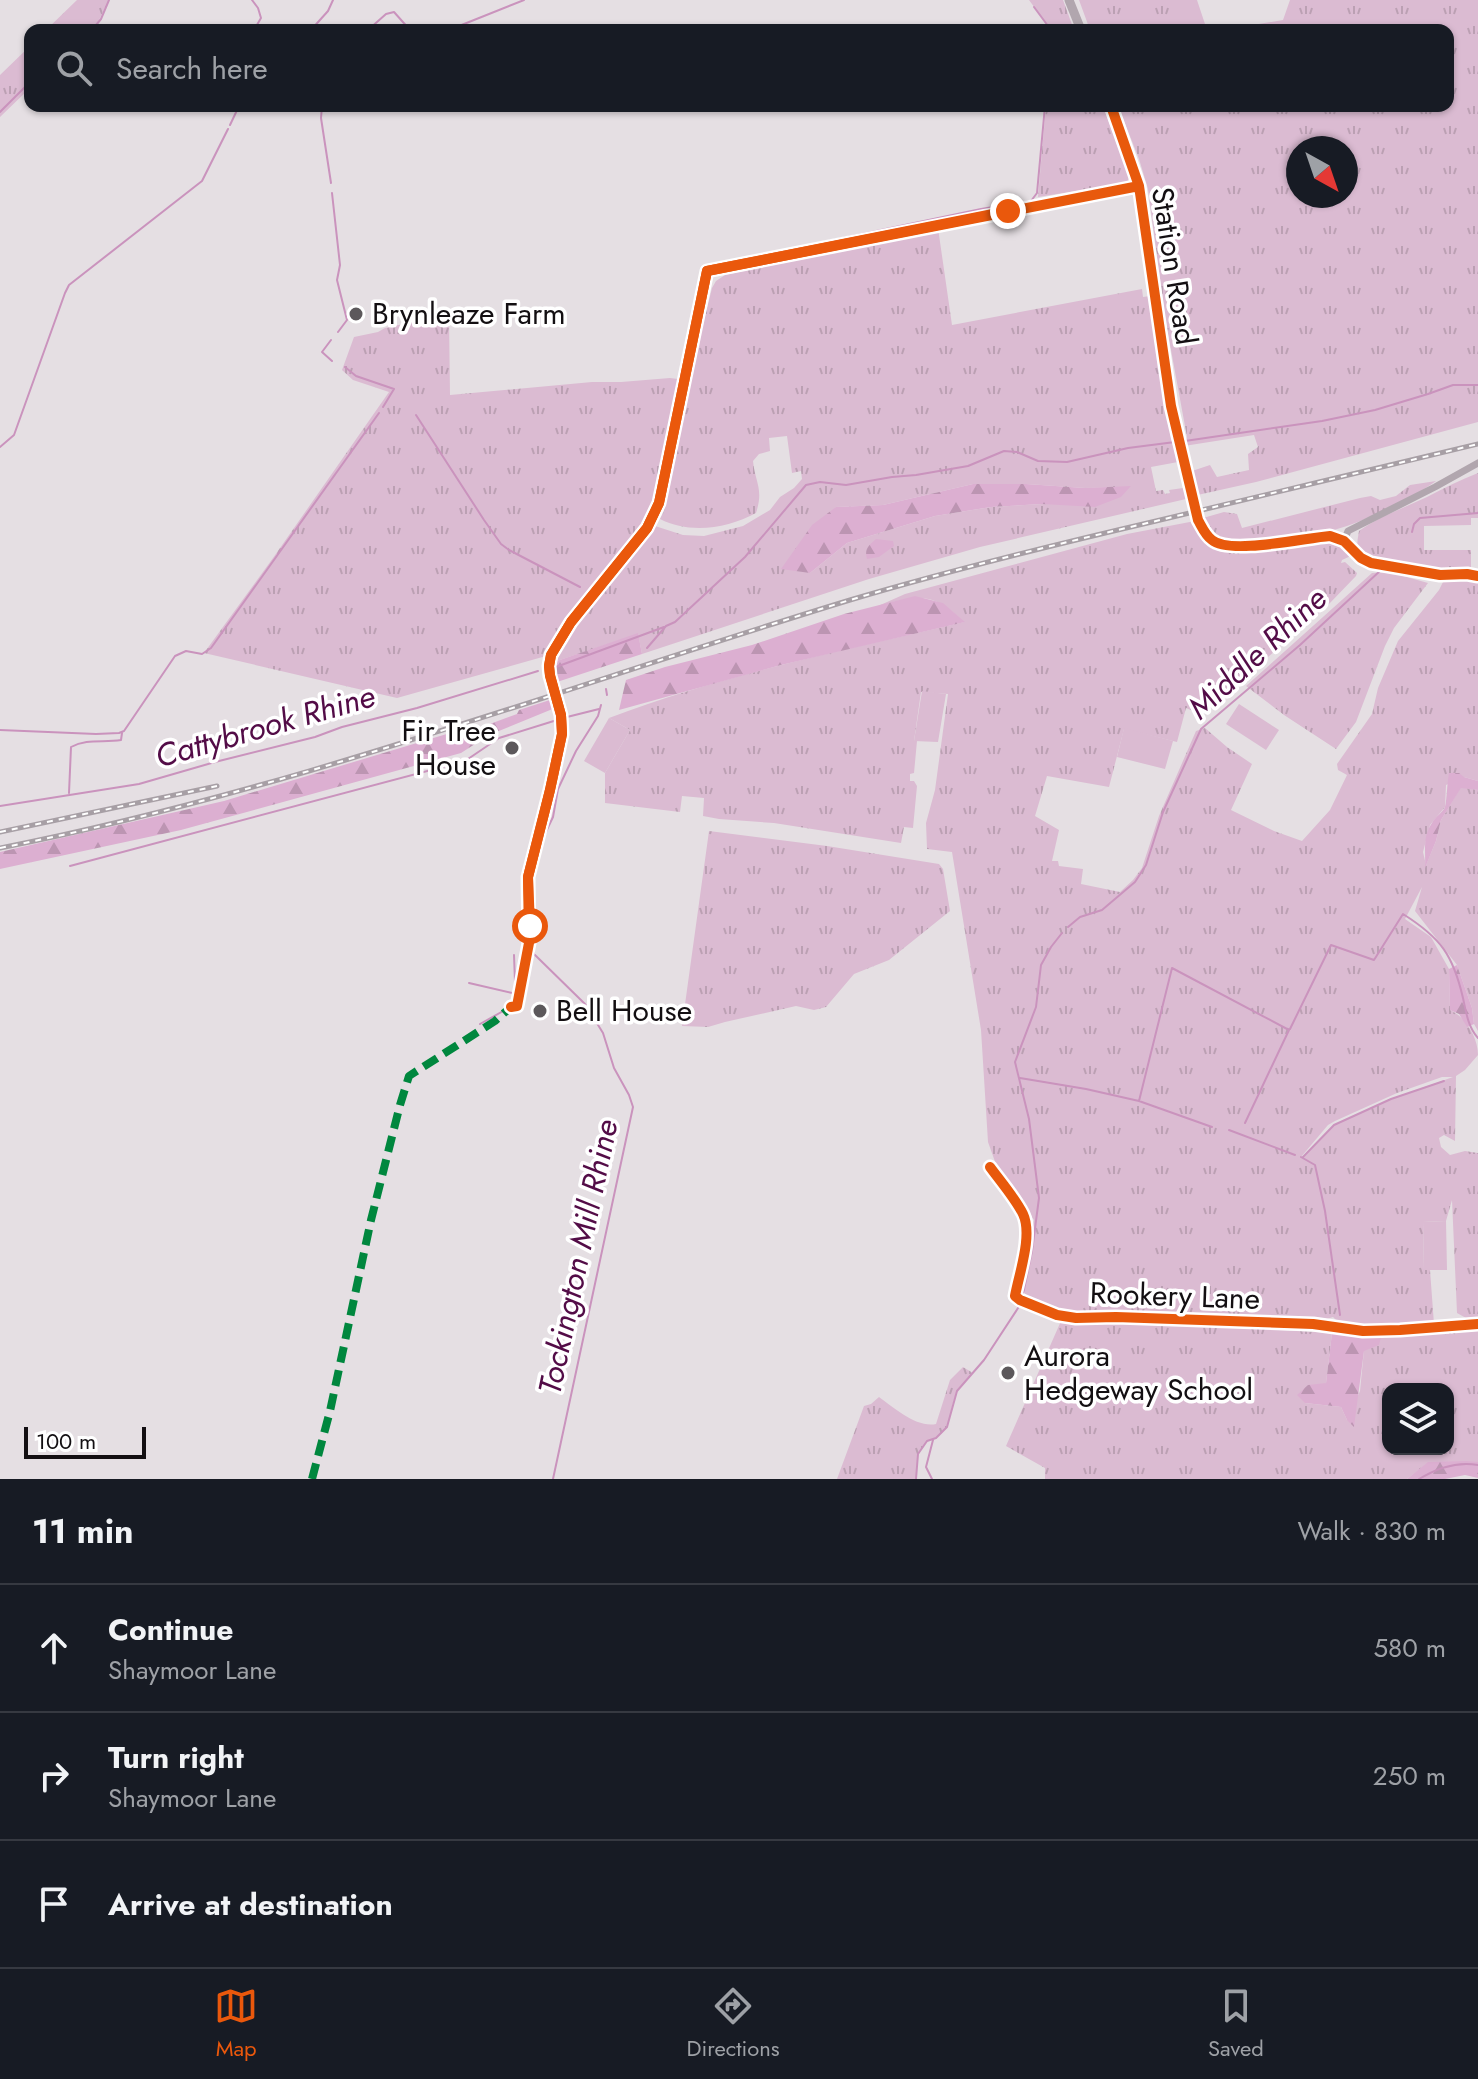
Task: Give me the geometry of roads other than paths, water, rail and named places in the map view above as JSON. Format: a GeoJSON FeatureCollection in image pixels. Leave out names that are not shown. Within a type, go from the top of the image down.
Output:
{"type":"FeatureCollection","features":[{"type":"Feature","properties":{"kind":"street"},"geometry":{"type":"LineString","coordinates":[[1069,0],[1079,24]]}},
{"type":"Feature","properties":{"kind":"street","name":"Station Road"},"geometry":{"type":"LineString","coordinates":[[1113,112],[1139,186],[1171,406],[1198,520],[1204,532],[1213,542],[1225,546],[1242,547],[1330,536],[1344,541]]}},
{"type":"Feature","properties":{"kind":"street"},"geometry":{"type":"LineString","coordinates":[[511,1007],[517,1006],[527,958],[530,926],[528,877],[562,734],[561,715],[550,675],[551,655],[571,622],[647,528],[659,503],[707,271],[1139,186]]}},
{"type":"Feature","properties":{"kind":"street"},"geometry":{"type":"LineString","coordinates":[[1478,463],[1348,531],[1344,541],[1361,558],[1371,563],[1440,575],[1478,576]]}},
{"type":"Feature","properties":{"kind":"street","name":"Rookery Lane"},"geometry":{"type":"LineString","coordinates":[[990,1167],[1022,1213],[1026,1225],[1015,1296],[1057,1315],[1313,1324],[1363,1331],[1478,1324]]}},
{"type":"Feature","properties":{"kind":"waterway"},"geometry":{"type":"LineString","coordinates":[[97,24],[109,0]]}},
{"type":"Feature","properties":{"kind":"waterway"},"geometry":{"type":"LineString","coordinates":[[252,0],[261,18],[258,24]]}},
{"type":"Feature","properties":{"kind":"waterway"},"geometry":{"type":"LineString","coordinates":[[316,24],[333,0]]}},
{"type":"Feature","properties":{"kind":"waterway"},"geometry":{"type":"LineString","coordinates":[[464,24],[524,0]]}},
{"type":"Feature","properties":{"kind":"waterway"},"geometry":{"type":"LineString","coordinates":[[1034,7],[1047,24]]}},
{"type":"Feature","properties":{"kind":"waterway"},"geometry":{"type":"LineString","coordinates":[[375,24],[386,14],[394,12],[405,24]]}},
{"type":"Feature","properties":{"kind":"waterway"},"geometry":{"type":"LineString","coordinates":[[0,112],[24,88]]}},
{"type":"Feature","properties":{"kind":"waterway"},"geometry":{"type":"LineString","coordinates":[[230,125],[236,112]]}},
{"type":"Feature","properties":{"kind":"waterway"},"geometry":{"type":"LineString","coordinates":[[322,112],[331,183]]}},
{"type":"Feature","properties":{"kind":"waterway"},"geometry":{"type":"LineString","coordinates":[[710,266],[1031,201],[1037,193],[1044,112]]}},
{"type":"Feature","properties":{"kind":"waterway"},"geometry":{"type":"LineString","coordinates":[[0,447],[14,435],[69,285],[202,181],[228,129]]}},
{"type":"Feature","properties":{"kind":"waterway"},"geometry":{"type":"LineString","coordinates":[[332,193],[340,265],[337,280],[347,320],[338,332]]}},
{"type":"Feature","properties":{"kind":"waterway"},"geometry":{"type":"LineString","coordinates":[[331,340],[322,352],[332,361]]}},
{"type":"Feature","properties":{"kind":"waterway"},"geometry":{"type":"LineString","coordinates":[[345,367],[356,376],[394,389],[383,407]]}},
{"type":"Feature","properties":{"kind":"waterway","name":"Tockington Mill Rhine"},"geometry":{"type":"LineString","coordinates":[[1185,441],[1322,421],[1375,410],[1453,385],[1478,385]]}},
{"type":"Feature","properties":{"kind":"waterway"},"geometry":{"type":"LineString","coordinates":[[0,730],[96,734],[124,731],[175,656],[186,651],[202,654],[211,648],[379,413]]}},
{"type":"Feature","properties":{"kind":"waterway"},"geometry":{"type":"LineString","coordinates":[[416,415],[501,544],[580,587]]}},
{"type":"Feature","properties":{"kind":"waterway","name":"Tockington Mill Rhine"},"geometry":{"type":"LineString","coordinates":[[647,648],[666,626],[675,622],[745,557],[806,485],[820,482],[846,485],[916,475],[968,466],[1004,451],[1017,452],[1038,461],[1067,462],[1128,448],[1175,442]]}},
{"type":"Feature","properties":{"kind":"waterway","name":"Middle Rhine"},"geometry":{"type":"LineString","coordinates":[[1412,532],[1420,518],[1478,513]]}},
{"type":"Feature","properties":{"kind":"waterway","name":"Middle Rhine"},"geometry":{"type":"LineString","coordinates":[[1068,927],[1080,917],[1102,910],[1135,882],[1146,865],[1163,812],[1201,729],[1300,645],[1381,570]]}},
{"type":"Feature","properties":{"kind":"waterway","name":"Cattybrook Rhine"},"geometry":{"type":"LineString","coordinates":[[556,667],[664,627]]}},
{"type":"Feature","properties":{"kind":"waterway","name":"Cattybrook Rhine"},"geometry":{"type":"LineString","coordinates":[[0,806],[139,784],[315,737],[538,671]]}},
{"type":"Feature","properties":{"kind":"waterway","name":"Tockington Mill Rhine"},"geometry":{"type":"LineString","coordinates":[[606,689],[607,695]]}},
{"type":"Feature","properties":{"kind":"waterway","name":"Tockington Mill Rhine"},"geometry":{"type":"LineString","coordinates":[[533,872],[553,817],[558,789],[601,705]]}},
{"type":"Feature","properties":{"kind":"waterway"},"geometry":{"type":"LineString","coordinates":[[563,718],[599,709]]}},
{"type":"Feature","properties":{"kind":"waterway"},"geometry":{"type":"LineString","coordinates":[[70,866],[465,761],[499,738],[557,720]]}},
{"type":"Feature","properties":{"kind":"waterway"},"geometry":{"type":"LineString","coordinates":[[69,793],[71,747],[89,742],[121,740],[122,733]]}},
{"type":"Feature","properties":{"kind":"waterway","name":"Tockington Mill Rhine"},"geometry":{"type":"LineString","coordinates":[[532,894],[534,954],[585,1004],[603,1033],[614,1068],[633,1107],[553,1479]]}},
{"type":"Feature","properties":{"kind":"waterway"},"geometry":{"type":"LineString","coordinates":[[1290,1029],[1331,945],[1374,960],[1403,914],[1427,931],[1444,949],[1455,970],[1470,1024],[1478,1038]]}},
{"type":"Feature","properties":{"kind":"waterway","name":"Middle Rhine"},"geometry":{"type":"LineString","coordinates":[[1022,1299],[1039,1198],[1029,1119],[1015,1062],[1036,1007],[1041,965],[1062,933]]}},
{"type":"Feature","properties":{"kind":"waterway"},"geometry":{"type":"LineString","coordinates":[[514,955],[515,982]]}},
{"type":"Feature","properties":{"kind":"waterway"},"geometry":{"type":"LineString","coordinates":[[1139,1101],[1172,968],[1289,1030],[1245,1123]]}},
{"type":"Feature","properties":{"kind":"waterway"},"geometry":{"type":"LineString","coordinates":[[469,983],[512,993]]}},
{"type":"Feature","properties":{"kind":"waterway"},"geometry":{"type":"LineString","coordinates":[[480,1024],[505,1010]]}},
{"type":"Feature","properties":{"kind":"waterway"},"geometry":{"type":"LineString","coordinates":[[1020,1078],[1139,1101],[1212,1127]]}},
{"type":"Feature","properties":{"kind":"waterway"},"geometry":{"type":"LineString","coordinates":[[1303,1157],[1334,1125],[1391,1099],[1444,1081]]}},
{"type":"Feature","properties":{"kind":"waterway"},"geometry":{"type":"LineString","coordinates":[[1229,1130],[1295,1155]]}},
{"type":"Feature","properties":{"kind":"waterway"},"geometry":{"type":"LineString","coordinates":[[1301,1157],[1315,1165],[1340,1315]]}},
{"type":"Feature","properties":{"kind":"waterway","name":"Middle Rhine"},"geometry":{"type":"LineString","coordinates":[[916,1479],[918,1454],[927,1441],[936,1438],[947,1427],[957,1391],[984,1360],[1020,1305]]}},
{"type":"Feature","properties":{"kind":"waterway"},"geometry":{"type":"LineString","coordinates":[[932,1479],[926,1467],[933,1440]]}},
{"type":"Feature","properties":{"kind":"waterway"},"geometry":{"type":"LineString","coordinates":[[1419,1479],[1447,1466],[1478,1465]]}},
{"type":"Feature","properties":{"kind":"railway"},"geometry":{"type":"LineString","coordinates":[[0,848],[108,825],[322,767],[926,578],[1478,444]]}},
{"type":"Feature","properties":{"kind":"railway"},"geometry":{"type":"LineString","coordinates":[[0,832],[217,786]]}},
{"type":"Feature","properties":{"kind":"place","name":"Brynleaze Farm"},"geometry":{"type":"Point","coordinates":[356,314]}},
{"type":"Feature","properties":{"kind":"place","name":"Fir Tree House"},"geometry":{"type":"Point","coordinates":[512,748]}},
{"type":"Feature","properties":{"kind":"place","name":"Bell House"},"geometry":{"type":"Point","coordinates":[540,1011]}},
{"type":"Feature","properties":{"kind":"place","name":"Aurora Hedgeway School"},"geometry":{"type":"Point","coordinates":[1008,1373]}}]}
